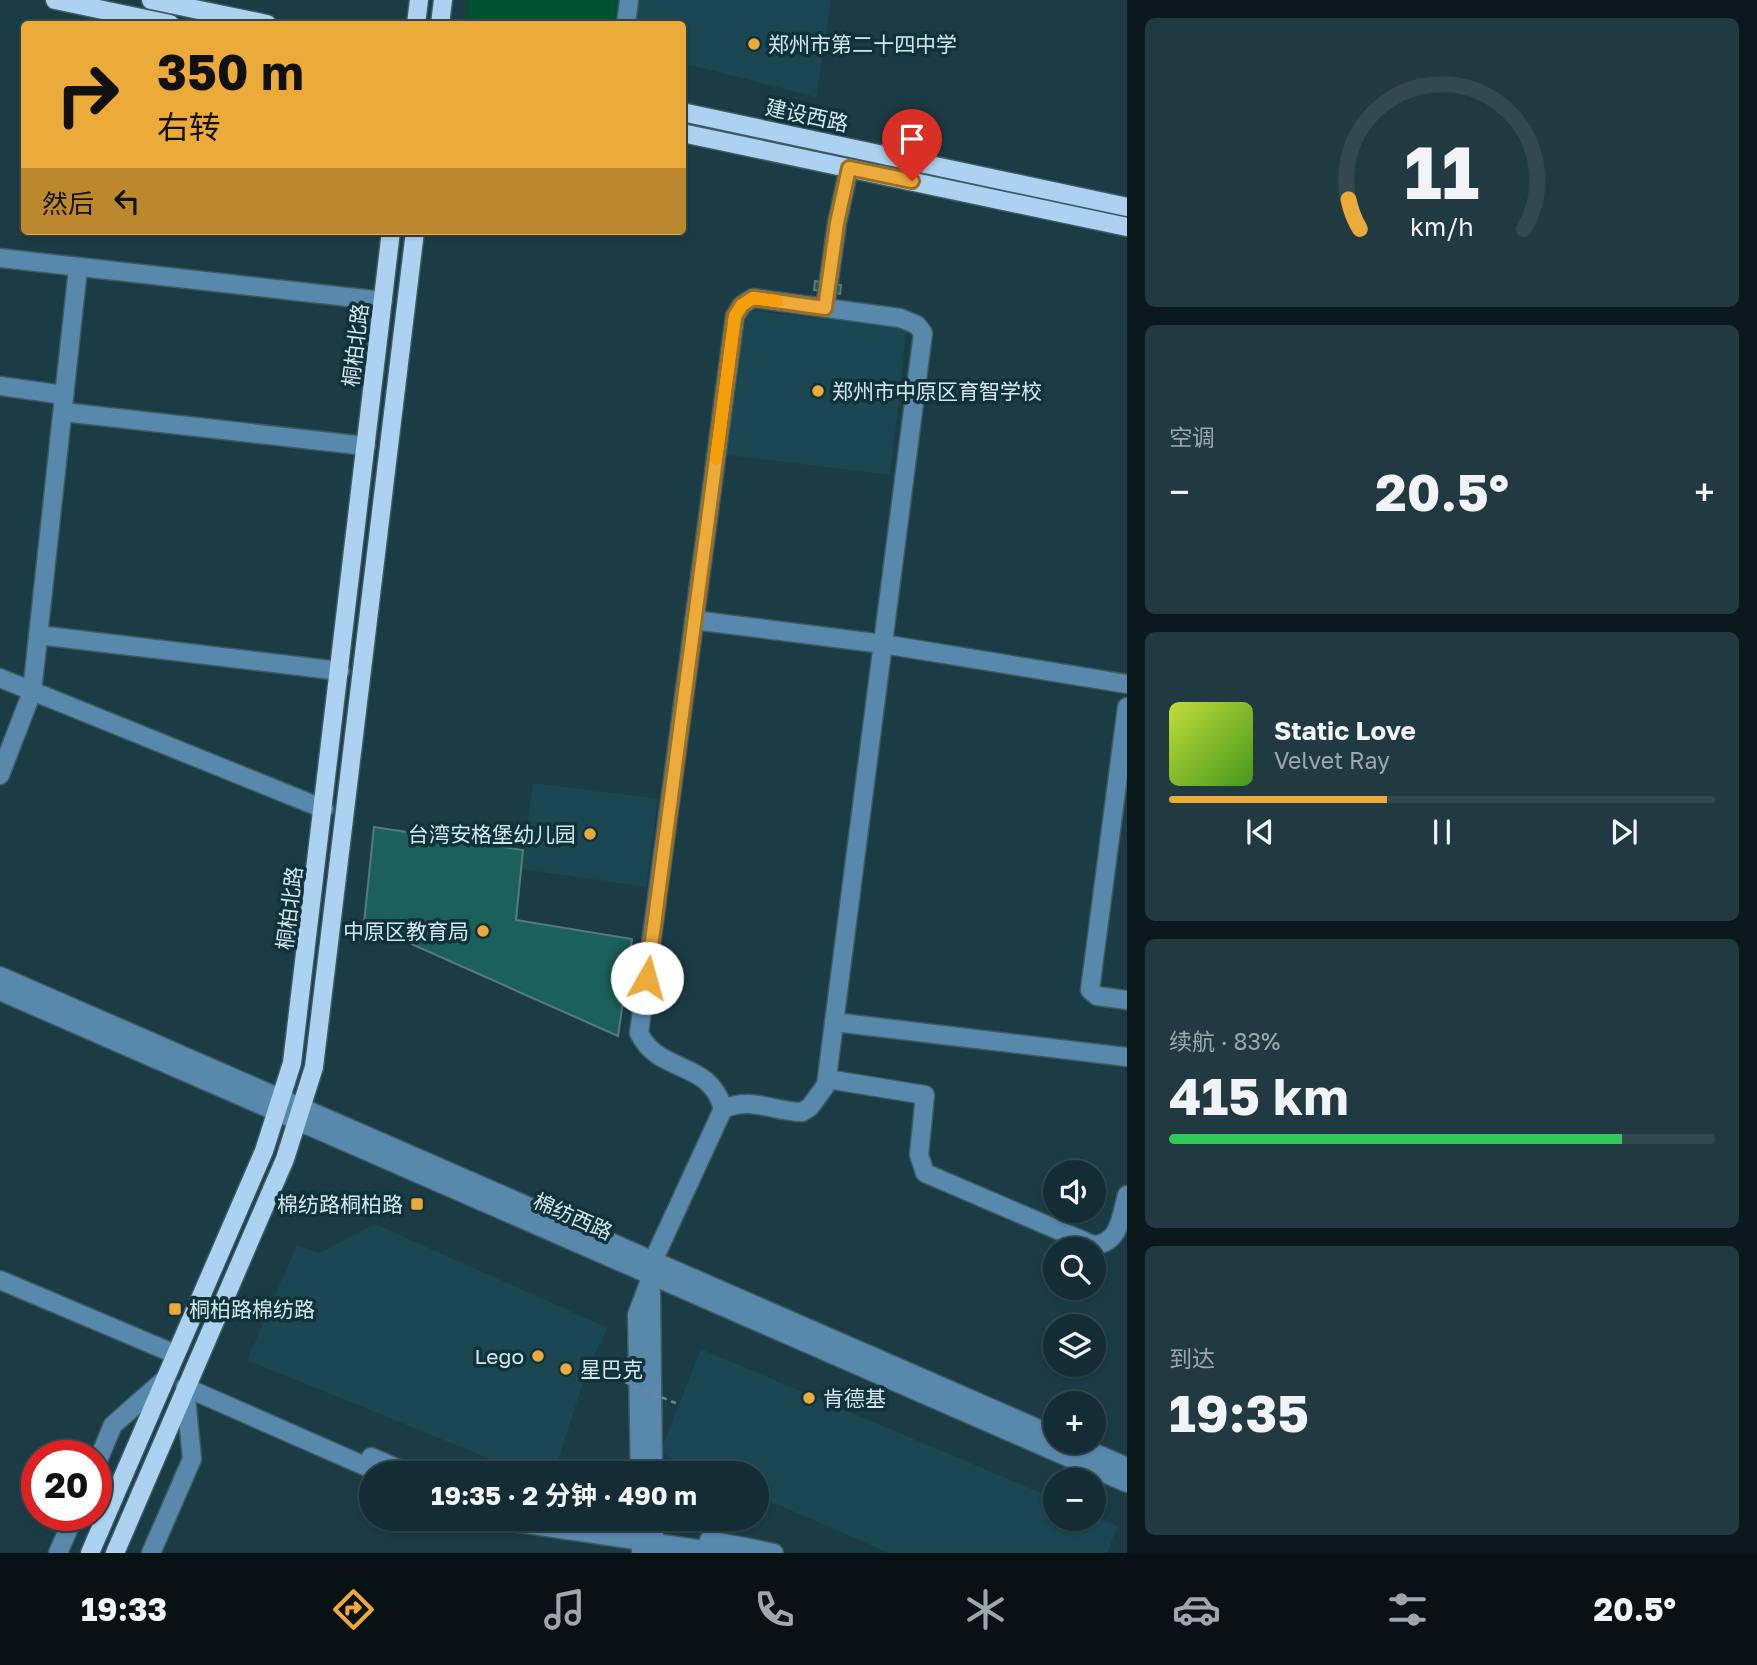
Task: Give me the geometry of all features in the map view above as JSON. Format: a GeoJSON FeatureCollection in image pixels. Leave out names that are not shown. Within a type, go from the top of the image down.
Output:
{"type":"FeatureCollection","features":[{"type":"Feature","properties":{"kind":"main road"},"geometry":{"type":"LineString","coordinates":[[55,0],[156,21]]}},
{"type":"Feature","properties":{"kind":"main road"},"geometry":{"type":"LineString","coordinates":[[151,0],[252,21]]}},
{"type":"Feature","properties":{"kind":"main road"},"geometry":{"type":"LineString","coordinates":[[416,21],[419,0]]}},
{"type":"Feature","properties":{"kind":"main road"},"geometry":{"type":"LineString","coordinates":[[440,21],[443,0]]}},
{"type":"Feature","properties":{"kind":"main road","name":"建设西路"},"geometry":{"type":"LineString","coordinates":[[686,113],[1127,207]]}},
{"type":"Feature","properties":{"kind":"main road","name":"建设西路"},"geometry":{"type":"LineString","coordinates":[[686,134],[1127,227]]}},
{"type":"Feature","properties":{"kind":"main road","name":"桐柏北路"},"geometry":{"type":"LineString","coordinates":[[90,1553],[264,1151],[280,1105],[297,1037],[391,235]]}},
{"type":"Feature","properties":{"kind":"main road"},"geometry":{"type":"LineString","coordinates":[[115,1553],[285,1159],[319,1040],[415,235]]}},
{"type":"Feature","properties":{"kind":"street"},"geometry":{"type":"LineString","coordinates":[[626,21],[629,0]]}},
{"type":"Feature","properties":{"kind":"street"},"geometry":{"type":"LineString","coordinates":[[825,308],[837,223],[849,168]]}},
{"type":"Feature","properties":{"kind":"street"},"geometry":{"type":"LineString","coordinates":[[0,258],[383,301]]}},
{"type":"Feature","properties":{"kind":"street"},"geometry":{"type":"LineString","coordinates":[[0,775],[32,692],[78,268]]}},
{"type":"Feature","properties":{"kind":"street"},"geometry":{"type":"LineString","coordinates":[[639,1461],[637,1315],[652,1268],[723,1109],[719,1091],[709,1080],[651,1052],[639,1033],[735,316],[742,305],[753,298],[900,318],[916,325],[923,333],[827,1079],[816,1099],[802,1112],[752,1102],[741,1102],[723,1109]]}},
{"type":"Feature","properties":{"kind":"street"},"geometry":{"type":"LineString","coordinates":[[0,386],[64,404],[366,446]]}},
{"type":"Feature","properties":{"kind":"street"},"geometry":{"type":"LineString","coordinates":[[694,620],[883,644],[1127,684]]}},
{"type":"Feature","properties":{"kind":"street"},"geometry":{"type":"LineString","coordinates":[[38,635],[340,671]]}},
{"type":"Feature","properties":{"kind":"street"},"geometry":{"type":"LineString","coordinates":[[0,678],[324,808]]}},
{"type":"Feature","properties":{"kind":"street"},"geometry":{"type":"LineString","coordinates":[[1127,707],[1090,990],[1097,996],[1127,1000]]}},
{"type":"Feature","properties":{"kind":"street","name":"棉纺西路"},"geometry":{"type":"LineString","coordinates":[[0,976],[300,1114],[652,1268],[1127,1483]]}},
{"type":"Feature","properties":{"kind":"street","name":"棉纺西路"},"geometry":{"type":"LineString","coordinates":[[0,991],[280,1105]]}},
{"type":"Feature","properties":{"kind":"street"},"geometry":{"type":"LineString","coordinates":[[834,1022],[1127,1057]]}},
{"type":"Feature","properties":{"kind":"street"},"geometry":{"type":"LineString","coordinates":[[827,1079],[925,1095],[919,1155],[925,1174],[1093,1245],[1108,1242],[1115,1235],[1127,1195]]}},
{"type":"Feature","properties":{"kind":"street"},"geometry":{"type":"LineString","coordinates":[[652,1268],[653,1461]]}},
{"type":"Feature","properties":{"kind":"street","name":"棉纺西路"},"geometry":{"type":"LineString","coordinates":[[652,1268],[1043,1431]]}},
{"type":"Feature","properties":{"kind":"street"},"geometry":{"type":"LineString","coordinates":[[0,1280],[175,1354]]}},
{"type":"Feature","properties":{"kind":"street"},"geometry":{"type":"LineString","coordinates":[[107,1440],[113,1426],[164,1380]]}},
{"type":"Feature","properties":{"kind":"street"},"geometry":{"type":"LineString","coordinates":[[187,1382],[359,1463]]}},
{"type":"Feature","properties":{"kind":"street"},"geometry":{"type":"LineString","coordinates":[[187,1382],[378,1461]]}},
{"type":"Feature","properties":{"kind":"street"},"geometry":{"type":"LineString","coordinates":[[151,1553],[192,1459],[187,1382]]}},
{"type":"Feature","properties":{"kind":"street"},"geometry":{"type":"LineString","coordinates":[[1096,1454],[1127,1468]]}},
{"type":"Feature","properties":{"kind":"street"},"geometry":{"type":"LineString","coordinates":[[58,1553],[68,1531]]}},
{"type":"Feature","properties":{"kind":"street"},"geometry":{"type":"LineString","coordinates":[[601,1531],[735,1544],[774,1553]]}},
{"type":"Feature","properties":{"kind":"street"},"geometry":{"type":"LineString","coordinates":[[621,1531],[724,1553]]}},
{"type":"Feature","properties":{"kind":"path"},"geometry":{"type":"LineString","coordinates":[[588,1367],[678,1404]]}},
{"type":"Feature","properties":{"kind":"shaded area","name":"郑州市第二十四中学"},"geometry":{"type":"Polygon","coordinates":[[[637,0],[831,0],[816,97],[686,64],[686,21],[634,21],[637,0]]]}},
{"type":"Feature","properties":{"kind":"shaded area","name":"郑州市中原区育智学校"},"geometry":{"type":"Polygon","coordinates":[[[747,310],[907,328],[890,475],[727,455],[747,310]]]}},
{"type":"Feature","properties":{"kind":"shaded area","name":"台湾安格堡幼儿园"},"geometry":{"type":"Polygon","coordinates":[[[533,783],[658,799],[646,887],[521,869],[533,783]]]}},
{"type":"Feature","properties":{"kind":"shaded area"},"geometry":{"type":"Polygon","coordinates":[[[375,1224],[608,1328],[588,1367],[558,1461],[495,1461],[247,1360],[297,1245],[319,1253],[375,1224]]]}},
{"type":"Feature","properties":{"kind":"shaded area"},"geometry":{"type":"Polygon","coordinates":[[[701,1349],[1043,1494],[1043,1531],[1106,1531],[1106,1521],[1118,1526],[1107,1553],[889,1553],[769,1501],[769,1461],[679,1461],[660,1453],[701,1349]]]}},
{"type":"Feature","properties":{"kind":"green space"},"geometry":{"type":"Polygon","coordinates":[[[468,0],[619,0],[616,21],[466,21],[468,0]]]}},
{"type":"Feature","properties":{"kind":"building"},"geometry":{"type":"Polygon","coordinates":[[[815,281],[841,285],[840,294],[814,290],[815,281]]]}},
{"type":"Feature","properties":{"kind":"building","name":"中原区教育局"},"geometry":{"type":"Polygon","coordinates":[[[374,827],[523,850],[516,920],[632,939],[618,1036],[364,923],[374,827]]]}},
{"type":"Feature","properties":{"kind":"slow traffic"},"geometry":{"type":"LineString","coordinates":[[716,459],[735,316],[742,305],[753,298],[777,301]]}},
{"type":"Feature","properties":{"kind":"place","name":"郑州市第二十四中学"},"geometry":{"type":"Point","coordinates":[754,44]}},
{"type":"Feature","properties":{"kind":"place","name":"郑州市中原区育智学校"},"geometry":{"type":"Point","coordinates":[818,391]}},
{"type":"Feature","properties":{"kind":"place","name":"台湾安格堡幼儿园"},"geometry":{"type":"Point","coordinates":[590,834]}},
{"type":"Feature","properties":{"kind":"place","name":"中原区教育局"},"geometry":{"type":"Point","coordinates":[483,931]}},
{"type":"Feature","properties":{"kind":"place","name":"棉纺路桐柏路"},"geometry":{"type":"Point","coordinates":[417,1204]}},
{"type":"Feature","properties":{"kind":"place","name":"桐柏路棉纺路"},"geometry":{"type":"Point","coordinates":[175,1309]}},
{"type":"Feature","properties":{"kind":"place","name":"Lego"},"geometry":{"type":"Point","coordinates":[538,1356]}},
{"type":"Feature","properties":{"kind":"place","name":"星巴克"},"geometry":{"type":"Point","coordinates":[566,1369]}},
{"type":"Feature","properties":{"kind":"place","name":"肯德基"},"geometry":{"type":"Point","coordinates":[809,1398]}},
{"type":"Feature","properties":{"kind":"route"},"geometry":{"type":"LineString","coordinates":[[647,978],[735,316],[742,305],[753,298],[825,308],[837,223],[849,168],[912,181]]}}]}
